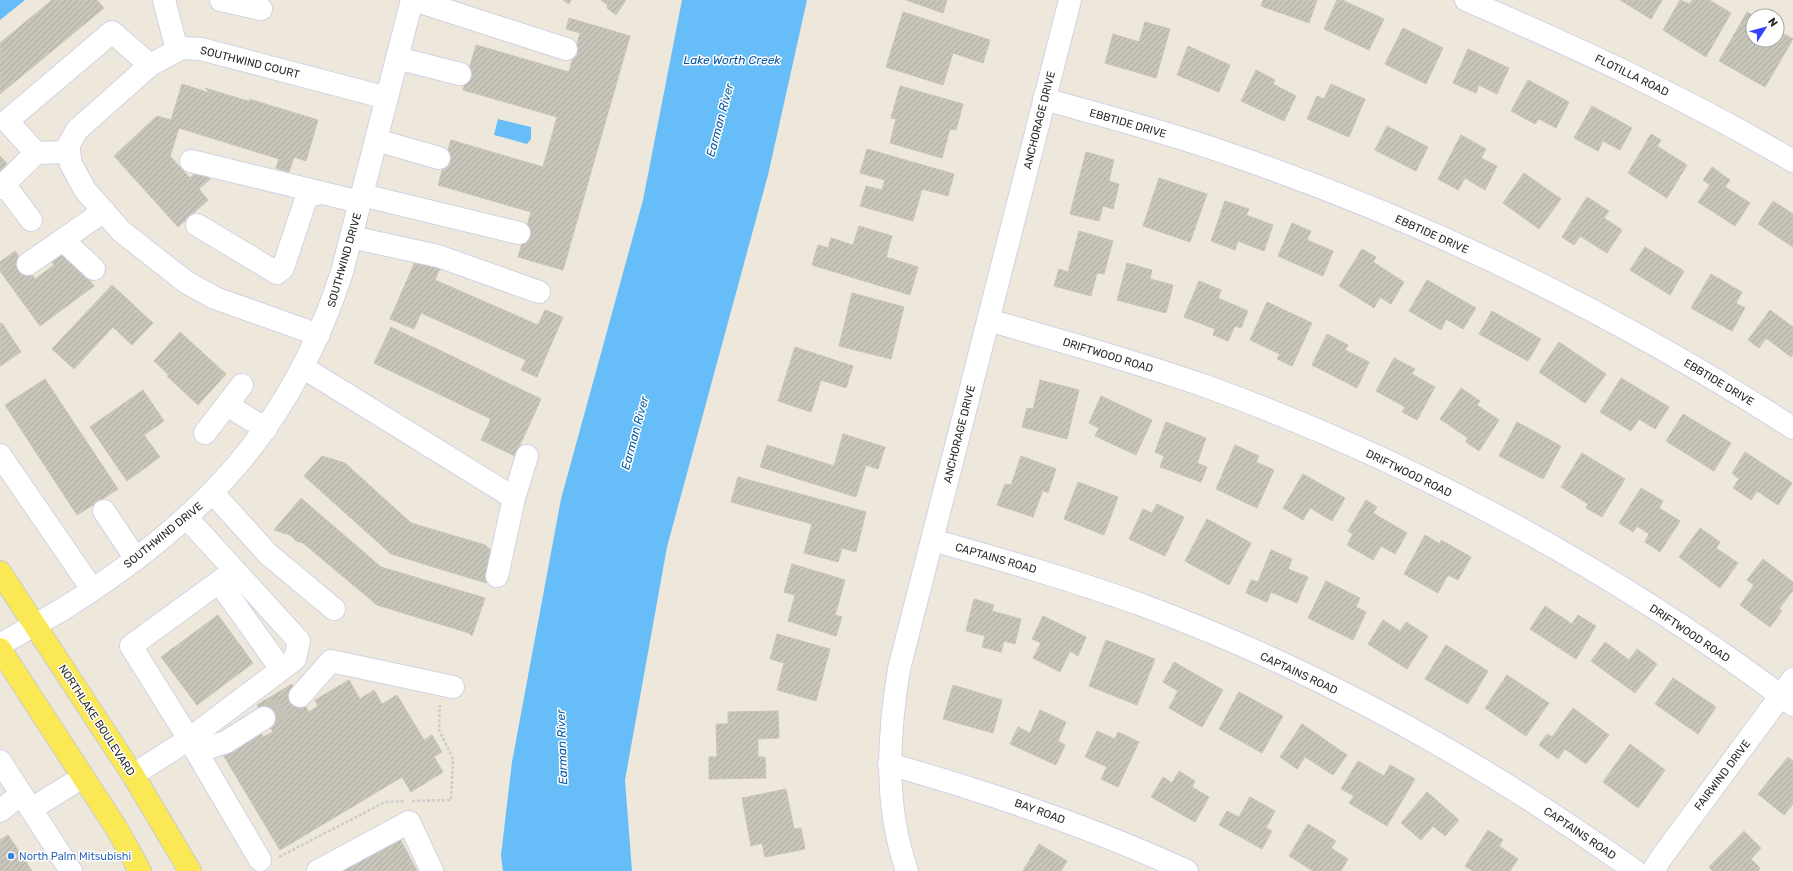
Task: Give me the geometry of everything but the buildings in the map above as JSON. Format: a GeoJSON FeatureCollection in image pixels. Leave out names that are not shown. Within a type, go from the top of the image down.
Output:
{"type":"FeatureCollection","features":[{"type":"Feature","properties":{"kind":"main road","name":"NORTHLAKE BOULEVARD"},"geometry":{"type":"LineString","coordinates":[[0,572],[133,774],[190,871]]}},
{"type":"Feature","properties":{"kind":"main road"},"geometry":{"type":"LineString","coordinates":[[0,649],[117,829],[140,871]]}},
{"type":"Feature","properties":{"kind":"street"},"geometry":{"type":"LineString","coordinates":[[164,0],[177,50]]}},
{"type":"Feature","properties":{"kind":"street"},"geometry":{"type":"LineString","coordinates":[[220,0],[261,9]]}},
{"type":"Feature","properties":{"kind":"street"},"geometry":{"type":"LineString","coordinates":[[413,0],[566,49]]}},
{"type":"Feature","properties":{"kind":"street","name":"SOUTHWIND DRIVE"},"geometry":{"type":"LineString","coordinates":[[0,645],[63,609],[136,559],[187,518],[213,493],[243,459],[276,415],[304,368],[333,299],[351,238],[413,0]]}},
{"type":"Feature","properties":{"kind":"street","name":"ANCHORAGE DRIVE"},"geometry":{"type":"LineString","coordinates":[[907,871],[895,823],[891,792],[890,764],[892,715],[899,669],[1070,0]]}},
{"type":"Feature","properties":{"kind":"street","name":"FLOTILLA ROAD"},"geometry":{"type":"LineString","coordinates":[[1466,0],[1571,45],[1671,94],[1793,161]]}},
{"type":"Feature","properties":{"kind":"street"},"geometry":{"type":"LineString","coordinates":[[36,153],[8,121],[112,32],[150,65]]}},
{"type":"Feature","properties":{"kind":"street","name":"SOUTHWIND COURT"},"geometry":{"type":"LineString","coordinates":[[69,152],[68,146],[77,130],[150,65],[182,48],[201,49],[387,98]]}},
{"type":"Feature","properties":{"kind":"street"},"geometry":{"type":"LineString","coordinates":[[397,58],[460,74]]}},
{"type":"Feature","properties":{"kind":"street","name":"EBBTIDE DRIVE"},"geometry":{"type":"LineString","coordinates":[[1044,99],[1112,117],[1226,153],[1326,189],[1436,234],[1544,285],[1638,334],[1730,387],[1793,428]]}},
{"type":"Feature","properties":{"kind":"street"},"geometry":{"type":"LineString","coordinates":[[376,140],[439,158]]}},
{"type":"Feature","properties":{"kind":"street"},"geometry":{"type":"LineString","coordinates":[[31,220],[2,186],[36,153],[69,152],[70,164],[85,190],[121,231],[186,282],[215,298],[319,335]]}},
{"type":"Feature","properties":{"kind":"street"},"geometry":{"type":"LineString","coordinates":[[191,161],[322,193],[361,199],[519,234]]}},
{"type":"Feature","properties":{"kind":"street"},"geometry":{"type":"LineString","coordinates":[[197,225],[277,272],[283,268],[307,196],[322,193]]}},
{"type":"Feature","properties":{"kind":"street"},"geometry":{"type":"LineString","coordinates":[[28,264],[104,211]]}},
{"type":"Feature","properties":{"kind":"street"},"geometry":{"type":"LineString","coordinates":[[351,238],[438,256],[539,292]]}},
{"type":"Feature","properties":{"kind":"street"},"geometry":{"type":"LineString","coordinates":[[63,240],[94,269]]}},
{"type":"Feature","properties":{"kind":"street","name":"DRIFTWOOD ROAD"},"geometry":{"type":"LineString","coordinates":[[988,320],[1113,355],[1209,388],[1303,425],[1396,466],[1509,523],[1597,573],[1789,693]]}},
{"type":"Feature","properties":{"kind":"street"},"geometry":{"type":"LineString","coordinates":[[304,368],[514,498]]}},
{"type":"Feature","properties":{"kind":"street"},"geometry":{"type":"LineString","coordinates":[[205,433],[242,386]]}},
{"type":"Feature","properties":{"kind":"street"},"geometry":{"type":"LineString","coordinates":[[227,405],[266,429]]}},
{"type":"Feature","properties":{"kind":"street"},"geometry":{"type":"LineString","coordinates":[[0,455],[92,589]]}},
{"type":"Feature","properties":{"kind":"street"},"geometry":{"type":"LineString","coordinates":[[497,576],[514,498],[527,456]]}},
{"type":"Feature","properties":{"kind":"street"},"geometry":{"type":"LineString","coordinates":[[213,493],[268,554],[334,609]]}},
{"type":"Feature","properties":{"kind":"street"},"geometry":{"type":"LineString","coordinates":[[104,511],[136,559]]}},
{"type":"Feature","properties":{"kind":"street"},"geometry":{"type":"LineString","coordinates":[[187,518],[227,576],[281,669]]}},
{"type":"Feature","properties":{"kind":"street","name":"CAPTAINS ROAD"},"geometry":{"type":"LineString","coordinates":[[932,540],[1052,574],[1143,606],[1232,642],[1320,682],[1405,725],[1488,773],[1569,824],[1635,871]]}},
{"type":"Feature","properties":{"kind":"street"},"geometry":{"type":"LineString","coordinates":[[133,774],[189,739],[295,659],[298,651],[298,641],[227,576]]}},
{"type":"Feature","properties":{"kind":"street"},"geometry":{"type":"LineString","coordinates":[[227,576],[131,646],[267,860]]}},
{"type":"Feature","properties":{"kind":"street"},"geometry":{"type":"LineString","coordinates":[[298,651],[331,661],[447,686]]}},
{"type":"Feature","properties":{"kind":"street"},"geometry":{"type":"LineString","coordinates":[[300,696],[331,661]]}},
{"type":"Feature","properties":{"kind":"street","name":"FAIRWIND DRIVE"},"geometry":{"type":"LineString","coordinates":[[1653,871],[1660,858],[1789,693]]}},
{"type":"Feature","properties":{"kind":"street"},"geometry":{"type":"LineString","coordinates":[[189,739],[208,748],[226,742],[264,718]]}},
{"type":"Feature","properties":{"kind":"street","name":"BAY ROAD"},"geometry":{"type":"LineString","coordinates":[[890,764],[969,787],[1054,816],[1138,849],[1187,871]]}},
{"type":"Feature","properties":{"kind":"street"},"geometry":{"type":"LineString","coordinates":[[2,770],[26,802],[68,870]]}},
{"type":"Feature","properties":{"kind":"street"},"geometry":{"type":"LineString","coordinates":[[0,811],[26,802],[83,777]]}},
{"type":"Feature","properties":{"kind":"street"},"geometry":{"type":"LineString","coordinates":[[318,871],[409,822],[432,871]]}},
{"type":"Feature","properties":{"kind":"path"},"geometry":{"type":"LineString","coordinates":[[267,860],[385,802],[451,800],[453,759],[440,730],[447,686]]}},
{"type":"Feature","properties":{"kind":"water"},"geometry":{"type":"Polygon","coordinates":[[[0,0],[25,0],[0,20],[0,0]]]}},
{"type":"Feature","properties":{"kind":"water","name":"Lake Worth Creek"},"geometry":{"type":"Polygon","coordinates":[[[682,0],[807,0],[768,175],[667,547],[625,780],[632,871],[503,871],[501,855],[512,762],[561,499],[643,200],[682,0]]]}},
{"type":"Feature","properties":{"kind":"water"},"geometry":{"type":"Polygon","coordinates":[[[498,119],[531,127],[531,139],[527,144],[494,135],[498,119]]]}},
{"type":"Feature","properties":{"kind":"tunnel"},"geometry":{"type":"LineString","coordinates":[[264,718],[300,696]]}},
{"type":"Feature","properties":{"kind":"place","name":"North Palm Mitsubishi"},"geometry":{"type":"Point","coordinates":[11,856]}},
{"type":"Feature","properties":{"kind":"water label","name":"Earman River"},"geometry":{"type":"Point","coordinates":[720,120]}},
{"type":"Feature","properties":{"kind":"water label","name":"Earman River"},"geometry":{"type":"Point","coordinates":[635,433]}},
{"type":"Feature","properties":{"kind":"water label","name":"Earman River"},"geometry":{"type":"Point","coordinates":[562,747]}}]}
